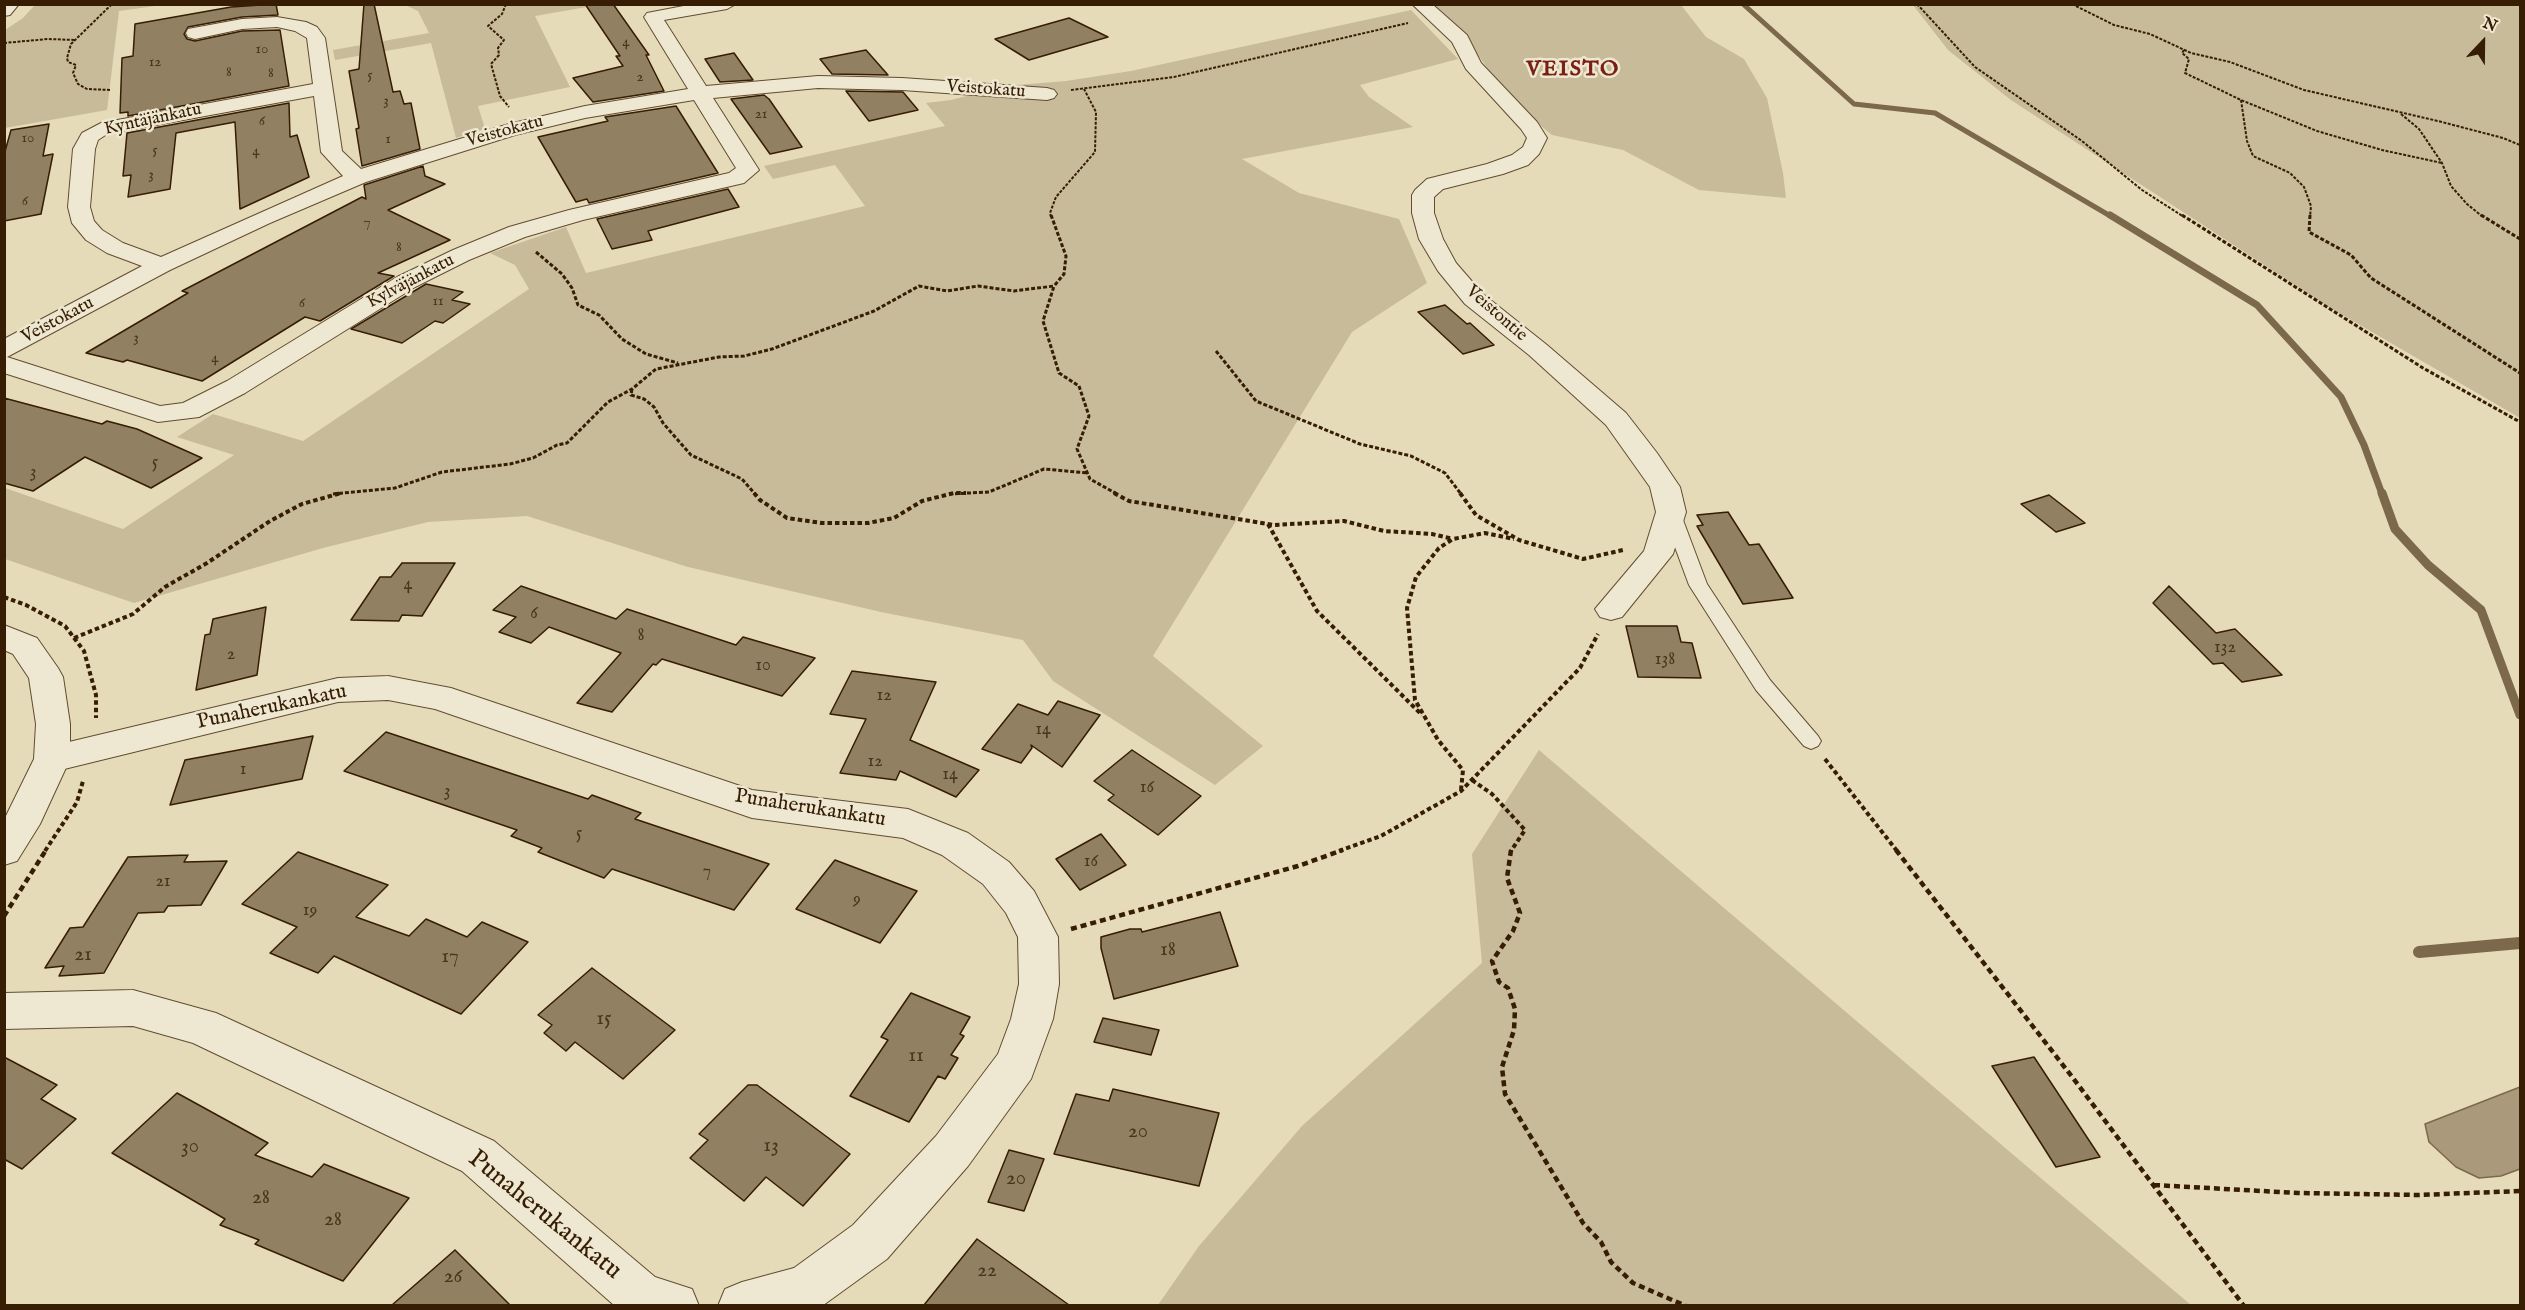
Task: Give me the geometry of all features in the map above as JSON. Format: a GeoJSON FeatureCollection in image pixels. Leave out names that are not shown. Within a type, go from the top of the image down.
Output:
{"type":"FeatureCollection","features":[{"type":"Feature","properties":{"kind":"street"},"geometry":{"type":"LineString","coordinates":[[4,11],[10,4]]}},
{"type":"Feature","properties":{"kind":"street"},"geometry":{"type":"LineString","coordinates":[[699,93],[653,17],[727,4]]}},
{"type":"Feature","properties":{"kind":"street","name":"Veistontie"},"geometry":{"type":"LineString","coordinates":[[1428,11],[1460,39],[1473,65],[1530,126],[1537,138],[1532,150],[1520,160],[1495,169],[1435,184],[1423,195],[1423,213],[1431,239],[1446,266],[1474,299],[1538,350],[1616,419],[1665,487],[1671,512]]}},
{"type":"Feature","properties":{"kind":"street"},"geometry":{"type":"LineString","coordinates":[[195,33],[242,24],[277,22],[300,26],[311,31],[316,38],[332,152],[358,177]]}},
{"type":"Feature","properties":{"kind":"street","name":"Veistokatu"},"geometry":{"type":"LineString","coordinates":[[4,350],[162,265],[262,218],[358,177],[446,148],[530,125],[585,112],[699,93],[808,83],[860,82],[1047,94]]}},
{"type":"Feature","properties":{"kind":"street","name":"Kyntäjänkatu"},"geometry":{"type":"LineString","coordinates":[[162,265],[115,248],[94,235],[83,223],[79,207],[84,149],[89,137],[101,129],[324,88]]}},
{"type":"Feature","properties":{"kind":"street","name":"Kylväjänkatu"},"geometry":{"type":"LineString","coordinates":[[4,364],[158,414],[189,411],[236,387],[406,282],[461,255],[503,238],[577,215],[736,178],[748,170],[699,93]]}},
{"type":"Feature","properties":{"kind":"street"},"geometry":{"type":"LineString","coordinates":[[1611,609],[1658,554],[1671,512]]}},
{"type":"Feature","properties":{"kind":"street"},"geometry":{"type":"LineString","coordinates":[[4,636],[25,646],[46,677],[53,724],[52,759],[22,824],[4,850]]}},
{"type":"Feature","properties":{"kind":"street","name":"Punaherukankatu"},"geometry":{"type":"LineString","coordinates":[[52,759],[338,690],[388,688],[439,696],[752,804],[908,824],[954,844],[996,873],[1020,902],[1038,937],[1039,984],[1032,1020],[1016,1065],[952,1151],[870,1242],[805,1289],[742,1305]]}},
{"type":"Feature","properties":{"kind":"street","name":"Punaherukankatu"},"geometry":{"type":"LineString","coordinates":[[4,1011],[133,1008],[201,1026],[478,1156],[643,1298],[675,1305]]}},
{"type":"Feature","properties":{"kind":"lane"},"geometry":{"type":"LineString","coordinates":[[1671,512],[1698,585],[1763,685],[1811,741]]}},
{"type":"Feature","properties":{"kind":"path"},"geometry":{"type":"LineString","coordinates":[[110,90],[87,89],[78,84],[73,73],[75,65],[68,62],[67,58],[75,40],[112,4]]}},
{"type":"Feature","properties":{"kind":"path"},"geometry":{"type":"LineString","coordinates":[[506,4],[502,14],[488,26],[504,40],[498,48],[499,55],[490,64],[500,96],[530,125]]}},
{"type":"Feature","properties":{"kind":"path"},"geometry":{"type":"LineString","coordinates":[[1917,4],[1976,67],[2082,141],[2142,190],[2423,368],[2520,422]]}},
{"type":"Feature","properties":{"kind":"path"},"geometry":{"type":"LineString","coordinates":[[2072,4],[2114,25],[2150,34],[2184,50],[2230,62],[2304,90],[2503,138],[2520,145]]}},
{"type":"Feature","properties":{"kind":"path"},"geometry":{"type":"LineString","coordinates":[[1047,94],[1174,77],[1428,11]]}},
{"type":"Feature","properties":{"kind":"path"},"geometry":{"type":"LineString","coordinates":[[4,43],[48,39],[75,40]]}},
{"type":"Feature","properties":{"kind":"path"},"geometry":{"type":"LineString","coordinates":[[2184,50],[2182,53],[2190,59],[2185,73],[2241,100],[2318,131],[2382,150],[2442,163]]}},
{"type":"Feature","properties":{"kind":"path"},"geometry":{"type":"LineString","coordinates":[[1084,89],[1096,112],[1095,152],[1056,197],[1050,213],[1066,256],[1064,274],[1054,286],[1043,321],[1059,373],[1079,386],[1089,416],[1077,449],[1090,479],[1129,501],[1268,524],[1344,521],[1384,531],[1432,534],[1453,539]]}},
{"type":"Feature","properties":{"kind":"path"},"geometry":{"type":"LineString","coordinates":[[2241,100],[2247,141],[2253,156],[2290,173],[2304,187],[2311,206],[2309,232],[2351,255],[2370,278],[2520,374]]}},
{"type":"Feature","properties":{"kind":"path"},"geometry":{"type":"LineString","coordinates":[[2401,113],[2419,129],[2442,163],[2451,186],[2467,204],[2494,225],[2520,239]]}},
{"type":"Feature","properties":{"kind":"path"},"geometry":{"type":"LineString","coordinates":[[503,238],[517,246],[538,253],[562,274],[572,288],[578,305],[599,315],[622,339],[646,354],[679,364]]}},
{"type":"Feature","properties":{"kind":"path"},"geometry":{"type":"LineString","coordinates":[[74,638],[133,614],[165,587],[207,563],[270,521],[302,504],[337,493],[395,488],[442,472],[510,464],[533,458],[557,445],[567,443],[608,402],[632,389],[656,369],[719,357],[744,356],[772,349],[874,311],[920,286],[948,291],[978,286],[1014,291],[1054,286]]}},
{"type":"Feature","properties":{"kind":"path"},"geometry":{"type":"LineString","coordinates":[[1216,351],[1256,401],[1360,444],[1412,456],[1444,473],[1476,515],[1519,540]]}},
{"type":"Feature","properties":{"kind":"path"},"geometry":{"type":"LineString","coordinates":[[632,389],[631,395],[644,399],[654,407],[663,423],[691,455],[742,479],[760,500],[787,518],[822,523],[868,523],[894,518],[922,501],[954,493],[989,492],[1044,470],[1088,473]]}},
{"type":"Feature","properties":{"kind":"path"},"geometry":{"type":"LineString","coordinates":[[1268,524],[1317,611],[1388,679],[1403,699],[1426,718]]}},
{"type":"Feature","properties":{"kind":"path"},"geometry":{"type":"LineString","coordinates":[[1461,791],[1463,770],[1438,740],[1415,700],[1407,608],[1416,577],[1439,548],[1453,539],[1485,532],[1582,559],[1634,548]]}},
{"type":"Feature","properties":{"kind":"path"},"geometry":{"type":"LineString","coordinates":[[1038,937],[1298,866],[1381,836],[1461,791],[1580,668],[1611,609]]}},
{"type":"Feature","properties":{"kind":"path"},"geometry":{"type":"LineString","coordinates":[[1811,741],[2244,1305]]}},
{"type":"Feature","properties":{"kind":"path"},"geometry":{"type":"LineString","coordinates":[[1472,780],[1492,794],[1525,830],[1511,848],[1507,878],[1520,913],[1513,931],[1492,961],[1499,982],[1508,988],[1515,1009],[1514,1030],[1502,1067],[1505,1094],[1582,1223],[1600,1242],[1611,1262],[1633,1283],[1686,1305]]}},
{"type":"Feature","properties":{"kind":"path"},"geometry":{"type":"LineString","coordinates":[[2153,1185],[2418,1195],[2520,1191]]}},
{"type":"Feature","properties":{"kind":"shaded area"},"geometry":{"type":"Polygon","coordinates":[[[35,5],[162,5],[119,11],[107,110],[5,128],[5,30],[23,18],[35,5]]]}},
{"type":"Feature","properties":{"kind":"shaded area"},"geometry":{"type":"Polygon","coordinates":[[[405,5],[598,5],[535,16],[570,87],[478,106],[485,129],[456,138],[431,43],[335,60],[333,50],[429,33],[418,11],[405,5]]]}},
{"type":"Feature","properties":{"kind":"shaded area"},"geometry":{"type":"Polygon","coordinates":[[[1428,5],[1681,5],[1706,37],[1744,59],[1767,98],[1786,198],[1699,190],[1623,150],[1552,135],[1511,101],[1468,41],[1428,5]]]}},
{"type":"Feature","properties":{"kind":"shaded area"},"geometry":{"type":"Polygon","coordinates":[[[1913,5],[2520,5],[2520,418],[2329,307],[2011,100],[1948,50],[1913,5]]]}},
{"type":"Feature","properties":{"kind":"shaded area"},"geometry":{"type":"Polygon","coordinates":[[[1411,10],[1458,59],[1360,85],[1369,97],[1413,127],[1242,159],[1299,193],[1399,219],[1427,283],[1352,332],[1153,656],[1263,746],[1215,785],[1053,681],[1023,640],[881,612],[688,567],[527,516],[428,522],[323,548],[134,603],[5,559],[5,488],[123,529],[234,455],[177,437],[213,414],[303,441],[529,289],[515,265],[490,253],[566,227],[586,273],[865,206],[835,165],[773,179],[764,166],[945,126],[926,103],[951,100],[1005,86],[1066,81],[1131,71],[1411,10]]]}},
{"type":"Feature","properties":{"kind":"shaded area"},"geometry":{"type":"Polygon","coordinates":[[[1539,750],[2191,1305],[1158,1305],[1199,1246],[1302,1126],[1482,963],[1472,854],[1539,750]]]}},
{"type":"Feature","properties":{"kind":"shaded area"},"geometry":{"type":"Polygon","coordinates":[[[2520,1087],[2520,1169],[2501,1176],[2479,1178],[2456,1167],[2429,1142],[2425,1124],[2520,1087]]]}},
{"type":"Feature","properties":{"kind":"building"},"geometry":{"type":"Polygon","coordinates":[[[276,4],[278,15],[242,17],[188,27],[184,34],[187,39],[195,41],[242,31],[280,30],[289,86],[128,116],[128,112],[120,113],[122,58],[133,56],[135,24],[231,7],[276,4]]]}},
{"type":"Feature","properties":{"kind":"building"},"geometry":{"type":"Polygon","coordinates":[[[364,4],[374,4],[393,92],[400,91],[404,104],[411,103],[420,149],[362,166],[356,129],[359,128],[349,71],[359,69],[364,4]]]}},
{"type":"Feature","properties":{"kind":"building"},"geometry":{"type":"Polygon","coordinates":[[[585,4],[613,4],[649,55],[646,55],[664,91],[593,102],[573,78],[623,66],[616,56],[620,56],[585,4]]]}},
{"type":"Feature","properties":{"kind":"building"},"geometry":{"type":"Polygon","coordinates":[[[1069,18],[1108,37],[1029,60],[995,39],[1069,18]]]}},
{"type":"Feature","properties":{"kind":"building"},"geometry":{"type":"Polygon","coordinates":[[[866,50],[888,75],[832,74],[820,59],[866,50]]]}},
{"type":"Feature","properties":{"kind":"building"},"geometry":{"type":"Polygon","coordinates":[[[734,53],[753,80],[720,82],[705,59],[734,53]]]}},
{"type":"Feature","properties":{"kind":"building"},"geometry":{"type":"Polygon","coordinates":[[[846,91],[903,92],[918,110],[869,121],[846,91]]]}},
{"type":"Feature","properties":{"kind":"building"},"geometry":{"type":"Polygon","coordinates":[[[764,95],[802,147],[770,154],[731,99],[764,95]]]}},
{"type":"Feature","properties":{"kind":"building"},"geometry":{"type":"Polygon","coordinates":[[[289,103],[290,137],[297,135],[309,177],[240,209],[235,122],[176,133],[170,189],[128,197],[131,175],[123,176],[127,133],[289,103]]]}},
{"type":"Feature","properties":{"kind":"building"},"geometry":{"type":"Polygon","coordinates":[[[676,106],[718,173],[589,203],[587,199],[576,202],[538,137],[608,121],[605,117],[676,106]]]}},
{"type":"Feature","properties":{"kind":"building"},"geometry":{"type":"Polygon","coordinates":[[[49,124],[43,156],[53,154],[41,214],[4,221],[4,155],[11,130],[49,124]]]}},
{"type":"Feature","properties":{"kind":"building"},"geometry":{"type":"Polygon","coordinates":[[[423,166],[425,176],[445,184],[388,210],[450,240],[378,273],[394,276],[320,321],[305,317],[202,381],[127,360],[123,362],[86,353],[188,293],[182,291],[362,197],[366,199],[364,185],[423,166]]]}},
{"type":"Feature","properties":{"kind":"building"},"geometry":{"type":"Polygon","coordinates":[[[728,189],[739,207],[648,231],[652,240],[612,249],[597,219],[728,189]]]}},
{"type":"Feature","properties":{"kind":"building"},"geometry":{"type":"Polygon","coordinates":[[[426,284],[463,292],[452,300],[470,304],[443,323],[435,321],[402,343],[351,329],[426,284]]]}},
{"type":"Feature","properties":{"kind":"building"},"geometry":{"type":"Polygon","coordinates":[[[1445,305],[1467,324],[1470,323],[1494,345],[1463,354],[1418,312],[1445,305]]]}},
{"type":"Feature","properties":{"kind":"building"},"geometry":{"type":"Polygon","coordinates":[[[4,398],[102,424],[107,421],[137,429],[202,458],[151,488],[85,457],[33,491],[4,483],[4,398]]]}},
{"type":"Feature","properties":{"kind":"building"},"geometry":{"type":"Polygon","coordinates":[[[2049,495],[2085,523],[2056,532],[2021,504],[2049,495]]]}},
{"type":"Feature","properties":{"kind":"building"},"geometry":{"type":"Polygon","coordinates":[[[1728,512],[1749,545],[1759,544],[1793,598],[1743,604],[1697,526],[1703,525],[1697,515],[1728,512]]]}},
{"type":"Feature","properties":{"kind":"building"},"geometry":{"type":"Polygon","coordinates":[[[402,563],[455,563],[422,616],[402,615],[399,621],[351,620],[380,577],[391,577],[402,563]]]}},
{"type":"Feature","properties":{"kind":"building"},"geometry":{"type":"Polygon","coordinates":[[[521,586],[616,619],[627,609],[736,645],[743,637],[815,658],[782,696],[662,659],[656,665],[653,664],[612,712],[577,703],[621,653],[549,627],[531,643],[499,632],[516,617],[493,610],[521,586]]]}},
{"type":"Feature","properties":{"kind":"building"},"geometry":{"type":"Polygon","coordinates":[[[2169,586],[2216,633],[2235,629],[2282,675],[2242,682],[2223,663],[2213,664],[2153,603],[2169,586]]]}},
{"type":"Feature","properties":{"kind":"building"},"geometry":{"type":"Polygon","coordinates":[[[266,607],[257,675],[196,690],[205,635],[210,634],[213,619],[266,607]]]}},
{"type":"Feature","properties":{"kind":"building"},"geometry":{"type":"Polygon","coordinates":[[[1626,626],[1677,626],[1681,642],[1692,643],[1701,678],[1638,677],[1626,626]]]}},
{"type":"Feature","properties":{"kind":"building"},"geometry":{"type":"Polygon","coordinates":[[[852,671],[936,682],[910,740],[979,770],[956,797],[900,771],[896,780],[840,773],[866,719],[830,714],[852,671]]]}},
{"type":"Feature","properties":{"kind":"building"},"geometry":{"type":"Polygon","coordinates":[[[1058,701],[1100,715],[1062,767],[1031,745],[1032,748],[1021,763],[982,749],[1018,704],[1048,715],[1058,701]]]}},
{"type":"Feature","properties":{"kind":"building"},"geometry":{"type":"Polygon","coordinates":[[[386,732],[588,799],[592,795],[641,813],[635,819],[769,864],[734,910],[612,869],[604,878],[538,852],[542,848],[511,836],[517,830],[344,771],[386,732]]]}},
{"type":"Feature","properties":{"kind":"building"},"geometry":{"type":"Polygon","coordinates":[[[313,736],[302,779],[170,805],[185,760],[313,736]]]}},
{"type":"Feature","properties":{"kind":"building"},"geometry":{"type":"Polygon","coordinates":[[[1132,750],[1201,796],[1158,835],[1108,800],[1114,795],[1094,781],[1132,750]]]}},
{"type":"Feature","properties":{"kind":"building"},"geometry":{"type":"Polygon","coordinates":[[[1101,834],[1126,865],[1080,890],[1056,859],[1101,834]]]}},
{"type":"Feature","properties":{"kind":"building"},"geometry":{"type":"Polygon","coordinates":[[[298,852],[388,885],[356,917],[409,936],[426,919],[467,937],[482,922],[528,942],[461,1014],[334,956],[318,973],[270,953],[297,927],[242,904],[298,852]]]}},
{"type":"Feature","properties":{"kind":"building"},"geometry":{"type":"Polygon","coordinates":[[[188,855],[184,862],[227,861],[201,905],[168,906],[164,912],[138,913],[104,973],[59,976],[64,966],[45,968],[70,928],[83,927],[128,857],[188,855]]]}},
{"type":"Feature","properties":{"kind":"building"},"geometry":{"type":"Polygon","coordinates":[[[835,860],[917,891],[880,943],[796,909],[835,860]]]}},
{"type":"Feature","properties":{"kind":"building"},"geometry":{"type":"Polygon","coordinates":[[[1220,912],[1238,966],[1114,999],[1101,948],[1101,937],[1130,929],[1141,929],[1142,932],[1220,912]]]}},
{"type":"Feature","properties":{"kind":"building"},"geometry":{"type":"Polygon","coordinates":[[[592,968],[675,1030],[623,1079],[575,1042],[566,1051],[544,1033],[552,1025],[538,1015],[592,968]]]}},
{"type":"Feature","properties":{"kind":"building"},"geometry":{"type":"Polygon","coordinates":[[[911,993],[970,1017],[960,1034],[964,1036],[951,1055],[958,1058],[945,1079],[938,1076],[909,1122],[850,1096],[888,1040],[881,1037],[911,993]]]}},
{"type":"Feature","properties":{"kind":"building"},"geometry":{"type":"Polygon","coordinates":[[[1103,1018],[1159,1030],[1151,1055],[1094,1042],[1103,1018]]]}},
{"type":"Feature","properties":{"kind":"building"},"geometry":{"type":"Polygon","coordinates":[[[4,1057],[57,1085],[41,1099],[76,1119],[22,1169],[4,1159],[4,1057]]]}},
{"type":"Feature","properties":{"kind":"building"},"geometry":{"type":"Polygon","coordinates":[[[2034,1057],[2100,1157],[2056,1167],[1992,1066],[2034,1057]]]}},
{"type":"Feature","properties":{"kind":"building"},"geometry":{"type":"Polygon","coordinates":[[[748,1085],[757,1085],[850,1154],[803,1206],[766,1177],[744,1201],[690,1158],[708,1140],[699,1134],[748,1085]]]}},
{"type":"Feature","properties":{"kind":"building"},"geometry":{"type":"Polygon","coordinates":[[[1113,1089],[1219,1113],[1199,1186],[1054,1154],[1076,1094],[1109,1101],[1113,1089]]]}},
{"type":"Feature","properties":{"kind":"building"},"geometry":{"type":"Polygon","coordinates":[[[177,1093],[268,1143],[255,1155],[312,1177],[324,1164],[409,1198],[343,1281],[255,1244],[259,1240],[220,1225],[225,1219],[112,1153],[177,1093]]]}},
{"type":"Feature","properties":{"kind":"building"},"geometry":{"type":"Polygon","coordinates":[[[1009,1150],[1044,1159],[1024,1211],[988,1202],[1009,1150]]]}},
{"type":"Feature","properties":{"kind":"building"},"geometry":{"type":"Polygon","coordinates":[[[977,1239],[1069,1305],[924,1305],[977,1239]]]}},
{"type":"Feature","properties":{"kind":"building"},"geometry":{"type":"Polygon","coordinates":[[[455,1250],[510,1305],[392,1305],[455,1250]]]}},
{"type":"Feature","properties":{"kind":"waterway"},"geometry":{"type":"LineString","coordinates":[[1743,4],[1854,104],[1935,113],[2112,217]]}},
{"type":"Feature","properties":{"kind":"waterway"},"geometry":{"type":"LineString","coordinates":[[2110,215],[2257,305],[2341,397],[2364,445],[2382,494]]}},
{"type":"Feature","properties":{"kind":"waterway"},"geometry":{"type":"LineString","coordinates":[[2382,493],[2395,529],[2428,565],[2481,610],[2520,715]]}},
{"type":"Feature","properties":{"kind":"waterway"},"geometry":{"type":"LineString","coordinates":[[2419,952],[2520,943]]}},
{"type":"Feature","properties":{"kind":"district","name":"VEISTO"},"geometry":{"type":"Point","coordinates":[1573,70]}}]}
